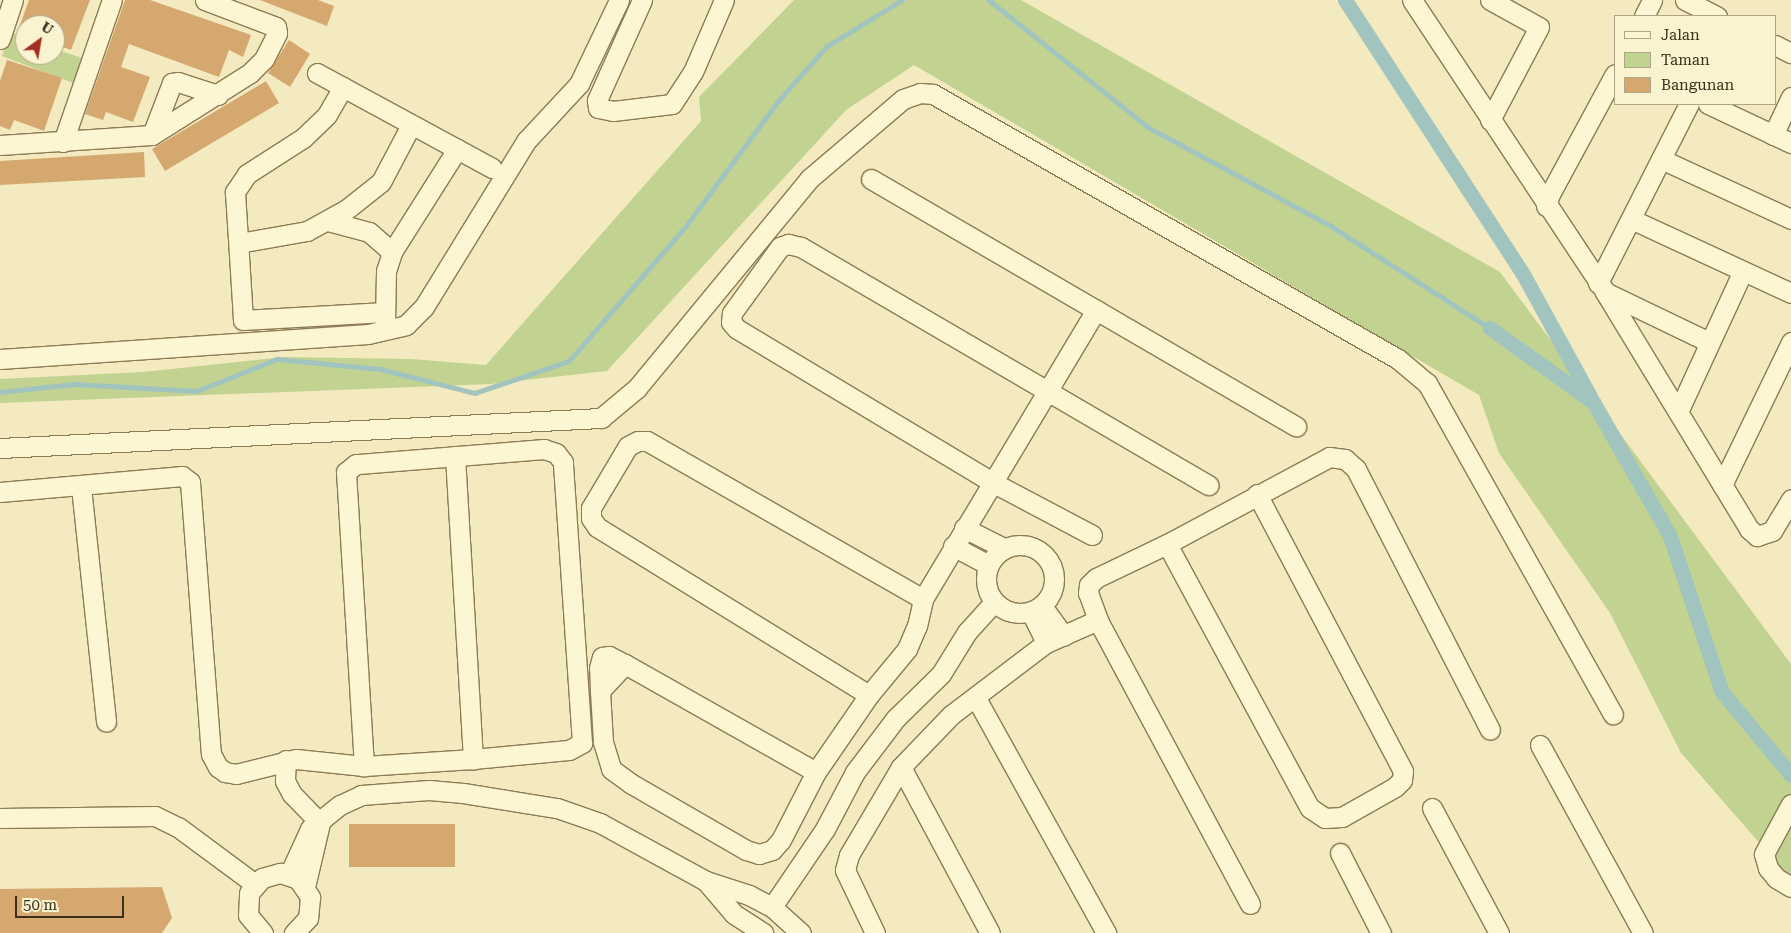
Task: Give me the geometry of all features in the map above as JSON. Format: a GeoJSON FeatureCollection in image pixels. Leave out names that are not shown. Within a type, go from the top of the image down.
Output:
{"type":"FeatureCollection","features":[{"type":"Feature","properties":{"kind":"street"},"geometry":{"type":"LineString","coordinates":[[0,39],[13,0]]}},
{"type":"Feature","properties":{"kind":"street"},"geometry":{"type":"LineString","coordinates":[[63,142],[112,0]]}},
{"type":"Feature","properties":{"kind":"street"},"geometry":{"type":"LineString","coordinates":[[0,145],[152,135],[218,95],[260,64],[277,30],[273,25],[205,0]]}},
{"type":"Feature","properties":{"kind":"street"},"geometry":{"type":"LineString","coordinates":[[0,359],[386,332],[406,325],[424,307],[526,141],[579,84],[619,0]]}},
{"type":"Feature","properties":{"kind":"street"},"geometry":{"type":"LineString","coordinates":[[642,0],[597,100],[598,108],[613,111],[672,104],[693,72],[724,0]]}},
{"type":"Feature","properties":{"kind":"street"},"geometry":{"type":"LineString","coordinates":[[1412,0],[1546,206],[1602,287],[1722,485],[1757,536],[1764,536],[1778,525],[1791,500]]}},
{"type":"Feature","properties":{"kind":"street"},"geometry":{"type":"LineString","coordinates":[[1490,0],[1540,26],[1490,120]]}},
{"type":"Feature","properties":{"kind":"street"},"geometry":{"type":"LineString","coordinates":[[1644,15],[1652,0]]}},
{"type":"Feature","properties":{"kind":"street"},"geometry":{"type":"LineString","coordinates":[[1684,0],[1715,15]]}},
{"type":"Feature","properties":{"kind":"street"},"geometry":{"type":"LineString","coordinates":[[1776,46],[1791,53]]}},
{"type":"Feature","properties":{"kind":"street"},"geometry":{"type":"LineString","coordinates":[[317,73],[492,168]]}},
{"type":"Feature","properties":{"kind":"street"},"geometry":{"type":"LineString","coordinates":[[1546,206],[1550,194],[1614,76]]}},
{"type":"Feature","properties":{"kind":"street"},"geometry":{"type":"LineString","coordinates":[[152,135],[172,83],[178,82],[218,95]]}},
{"type":"Feature","properties":{"kind":"street"},"geometry":{"type":"LineString","coordinates":[[343,87],[327,115],[303,138],[247,174],[239,184],[233,200],[239,243],[243,320],[385,312]]}},
{"type":"Feature","properties":{"kind":"street"},"geometry":{"type":"LineString","coordinates":[[0,448],[601,418],[637,388],[809,179],[903,99],[920,93],[933,94],[1398,359],[1427,382],[1613,714]]}},
{"type":"Feature","properties":{"kind":"street"},"geometry":{"type":"LineString","coordinates":[[1773,135],[1791,97]]}},
{"type":"Feature","properties":{"kind":"street"},"geometry":{"type":"LineString","coordinates":[[1602,287],[1630,219],[1688,105]]}},
{"type":"Feature","properties":{"kind":"street"},"geometry":{"type":"LineString","coordinates":[[1710,105],[1791,143]]}},
{"type":"Feature","properties":{"kind":"street"},"geometry":{"type":"LineString","coordinates":[[239,243],[307,231],[328,220],[381,182],[411,125]]}},
{"type":"Feature","properties":{"kind":"street"},"geometry":{"type":"LineString","coordinates":[[386,332],[386,271],[392,252],[457,149]]}},
{"type":"Feature","properties":{"kind":"street"},"geometry":{"type":"LineString","coordinates":[[1661,159],[1791,219]]}},
{"type":"Feature","properties":{"kind":"street"},"geometry":{"type":"LineString","coordinates":[[871,179],[1296,426]]}},
{"type":"Feature","properties":{"kind":"street"},"geometry":{"type":"LineString","coordinates":[[1630,219],[1791,292]]}},
{"type":"Feature","properties":{"kind":"street"},"geometry":{"type":"LineString","coordinates":[[328,220],[368,232],[392,252]]}},
{"type":"Feature","properties":{"kind":"street"},"geometry":{"type":"LineString","coordinates":[[1092,534],[992,482],[737,329],[731,322],[732,312],[780,247],[792,244],[1209,485]]}},
{"type":"Feature","properties":{"kind":"street"},"geometry":{"type":"LineString","coordinates":[[1678,412],[1743,271]]}},
{"type":"Feature","properties":{"kind":"street"},"geometry":{"type":"LineString","coordinates":[[1602,287],[1709,342]]}},
{"type":"Feature","properties":{"kind":"street"},"geometry":{"type":"LineString","coordinates":[[816,772],[625,664],[600,691],[603,742],[611,768],[630,784],[752,853],[766,853],[778,845],[816,772],[869,695],[907,650],[917,626],[922,600],[1046,390],[1096,310]]}},
{"type":"Feature","properties":{"kind":"street"},"geometry":{"type":"LineString","coordinates":[[1722,485],[1791,342]]}},
{"type":"Feature","properties":{"kind":"street"},"geometry":{"type":"LineString","coordinates":[[869,695],[597,527],[591,518],[591,508],[628,446],[638,441],[647,441],[922,600]]}},
{"type":"Feature","properties":{"kind":"street"},"geometry":{"type":"LineString","coordinates":[[0,492],[81,487],[182,476],[190,482],[211,754],[218,767],[230,773],[286,760],[364,766],[473,759],[569,750],[579,747],[584,736],[561,457],[544,449],[356,464],[346,472],[364,766]]}},
{"type":"Feature","properties":{"kind":"street"},"geometry":{"type":"LineString","coordinates":[[455,456],[473,759]]}},
{"type":"Feature","properties":{"kind":"street"},"geometry":{"type":"LineString","coordinates":[[1250,904],[1098,620],[1088,593],[1092,581],[1167,544],[1329,457],[1352,463],[1490,730]]}},
{"type":"Feature","properties":{"kind":"street"},"geometry":{"type":"LineString","coordinates":[[81,487],[106,722]]}},
{"type":"Feature","properties":{"kind":"street"},"geometry":{"type":"LineString","coordinates":[[1167,544],[1310,808],[1325,818],[1342,817],[1395,787],[1402,780],[1404,771],[1257,494]]}},
{"type":"Feature","properties":{"kind":"street"},"geometry":{"type":"LineString","coordinates":[[964,528],[1004,548],[1026,545],[1037,548],[1049,560],[1055,576],[1054,587],[1037,609],[1011,612],[994,602],[986,584],[988,565],[1004,548]]}},
{"type":"Feature","properties":{"kind":"street"},"geometry":{"type":"LineString","coordinates":[[954,546],[988,565]]}},
{"type":"Feature","properties":{"kind":"street"},"geometry":{"type":"LineString","coordinates":[[772,907],[825,829],[855,772],[896,718],[941,674],[967,632],[994,602]]}},
{"type":"Feature","properties":{"kind":"street"},"geometry":{"type":"LineString","coordinates":[[1037,609],[1064,636]]}},
{"type":"Feature","properties":{"kind":"street"},"geometry":{"type":"LineString","coordinates":[[1037,609],[1046,643]]}},
{"type":"Feature","properties":{"kind":"street"},"geometry":{"type":"LineString","coordinates":[[875,933],[845,870],[849,855],[901,767],[950,715],[976,698],[1046,643],[1098,620]]}},
{"type":"Feature","properties":{"kind":"street"},"geometry":{"type":"LineString","coordinates":[[976,698],[1106,933]]}},
{"type":"Feature","properties":{"kind":"street"},"geometry":{"type":"LineString","coordinates":[[1540,745],[1642,933]]}},
{"type":"Feature","properties":{"kind":"street"},"geometry":{"type":"LineString","coordinates":[[286,760],[285,781],[292,794],[320,823]]}},
{"type":"Feature","properties":{"kind":"street"},"geometry":{"type":"LineString","coordinates":[[901,767],[990,933]]}},
{"type":"Feature","properties":{"kind":"street"},"geometry":{"type":"LineString","coordinates":[[289,875],[310,829],[320,823],[340,805],[361,795],[429,790],[509,798],[557,808],[600,823],[706,881],[749,894],[772,907],[801,933]]}},
{"type":"Feature","properties":{"kind":"street"},"geometry":{"type":"LineString","coordinates":[[1790,805],[1764,854],[1768,868],[1776,878],[1791,887]]}},
{"type":"Feature","properties":{"kind":"street"},"geometry":{"type":"LineString","coordinates":[[1432,808],[1499,933]]}},
{"type":"Feature","properties":{"kind":"street"},"geometry":{"type":"LineString","coordinates":[[0,818],[155,816],[178,827],[255,884]]}},
{"type":"Feature","properties":{"kind":"street"},"geometry":{"type":"LineString","coordinates":[[302,931],[311,908],[305,887],[320,823]]}},
{"type":"Feature","properties":{"kind":"street"},"geometry":{"type":"LineString","coordinates":[[1340,854],[1381,933]]}},
{"type":"Feature","properties":{"kind":"street"},"geometry":{"type":"LineString","coordinates":[[263,933],[248,915],[246,904],[255,884],[270,874],[289,875],[305,887]]}},
{"type":"Feature","properties":{"kind":"street"},"geometry":{"type":"LineString","coordinates":[[706,881],[734,914],[763,933]]}},
{"type":"Feature","properties":{"kind":"green space"},"geometry":{"type":"Polygon","coordinates":[[[794,0],[1021,0],[1500,272],[1791,664],[1791,879],[1681,753],[1610,613],[1499,453],[1479,395],[914,65],[846,110],[607,371],[491,384],[0,403],[0,379],[143,372],[284,357],[411,359],[486,365],[701,121],[699,97],[794,0]]]}},
{"type":"Feature","properties":{"kind":"green space"},"geometry":{"type":"Polygon","coordinates":[[[11,32],[15,34],[15,61],[2,56],[11,32]]]}},
{"type":"Feature","properties":{"kind":"green space"},"geometry":{"type":"Polygon","coordinates":[[[65,52],[82,58],[73,83],[26,65],[65,65],[65,52]]]}},
{"type":"Feature","properties":{"kind":"building"},"geometry":{"type":"Polygon","coordinates":[[[29,0],[90,0],[71,50],[65,48],[65,15],[24,15],[29,0]]]}},
{"type":"Feature","properties":{"kind":"building"},"geometry":{"type":"Polygon","coordinates":[[[125,0],[150,0],[251,35],[243,57],[229,50],[219,77],[129,44],[121,67],[150,77],[133,122],[106,112],[103,120],[85,114],[125,0]]]}},
{"type":"Feature","properties":{"kind":"building"},"geometry":{"type":"Polygon","coordinates":[[[260,0],[318,0],[334,6],[327,26],[260,0]]]}},
{"type":"Feature","properties":{"kind":"building"},"geometry":{"type":"Polygon","coordinates":[[[289,40],[310,54],[290,87],[268,73],[289,40]]]}},
{"type":"Feature","properties":{"kind":"building"},"geometry":{"type":"Polygon","coordinates":[[[7,60],[15,63],[15,65],[22,65],[62,78],[44,131],[14,120],[10,130],[0,126],[0,81],[7,60]]]}},
{"type":"Feature","properties":{"kind":"building"},"geometry":{"type":"Polygon","coordinates":[[[266,81],[279,103],[165,171],[152,149],[266,81]]]}},
{"type":"Feature","properties":{"kind":"building"},"geometry":{"type":"Polygon","coordinates":[[[144,152],[145,177],[0,185],[0,161],[144,152]]]}},
{"type":"Feature","properties":{"kind":"building"},"geometry":{"type":"Polygon","coordinates":[[[349,824],[455,824],[455,867],[349,867],[349,824]]]}},
{"type":"Feature","properties":{"kind":"building"},"geometry":{"type":"Polygon","coordinates":[[[162,887],[172,918],[162,933],[0,933],[0,889],[162,887]]]}},
{"type":"Feature","properties":{"kind":"waterway"},"geometry":{"type":"LineString","coordinates":[[0,392],[74,384],[197,391],[277,359],[380,369],[475,393],[569,361],[685,227],[779,100],[826,47],[902,0]]}},
{"type":"Feature","properties":{"kind":"waterway"},"geometry":{"type":"LineString","coordinates":[[989,0],[1148,127],[1331,226],[1490,328]]}},
{"type":"Feature","properties":{"kind":"waterway"},"geometry":{"type":"LineString","coordinates":[[1345,0],[1523,274],[1591,398]]}},
{"type":"Feature","properties":{"kind":"waterway"},"geometry":{"type":"LineString","coordinates":[[1490,328],[1593,402],[1670,536],[1722,692],[1791,775]]}}]}
